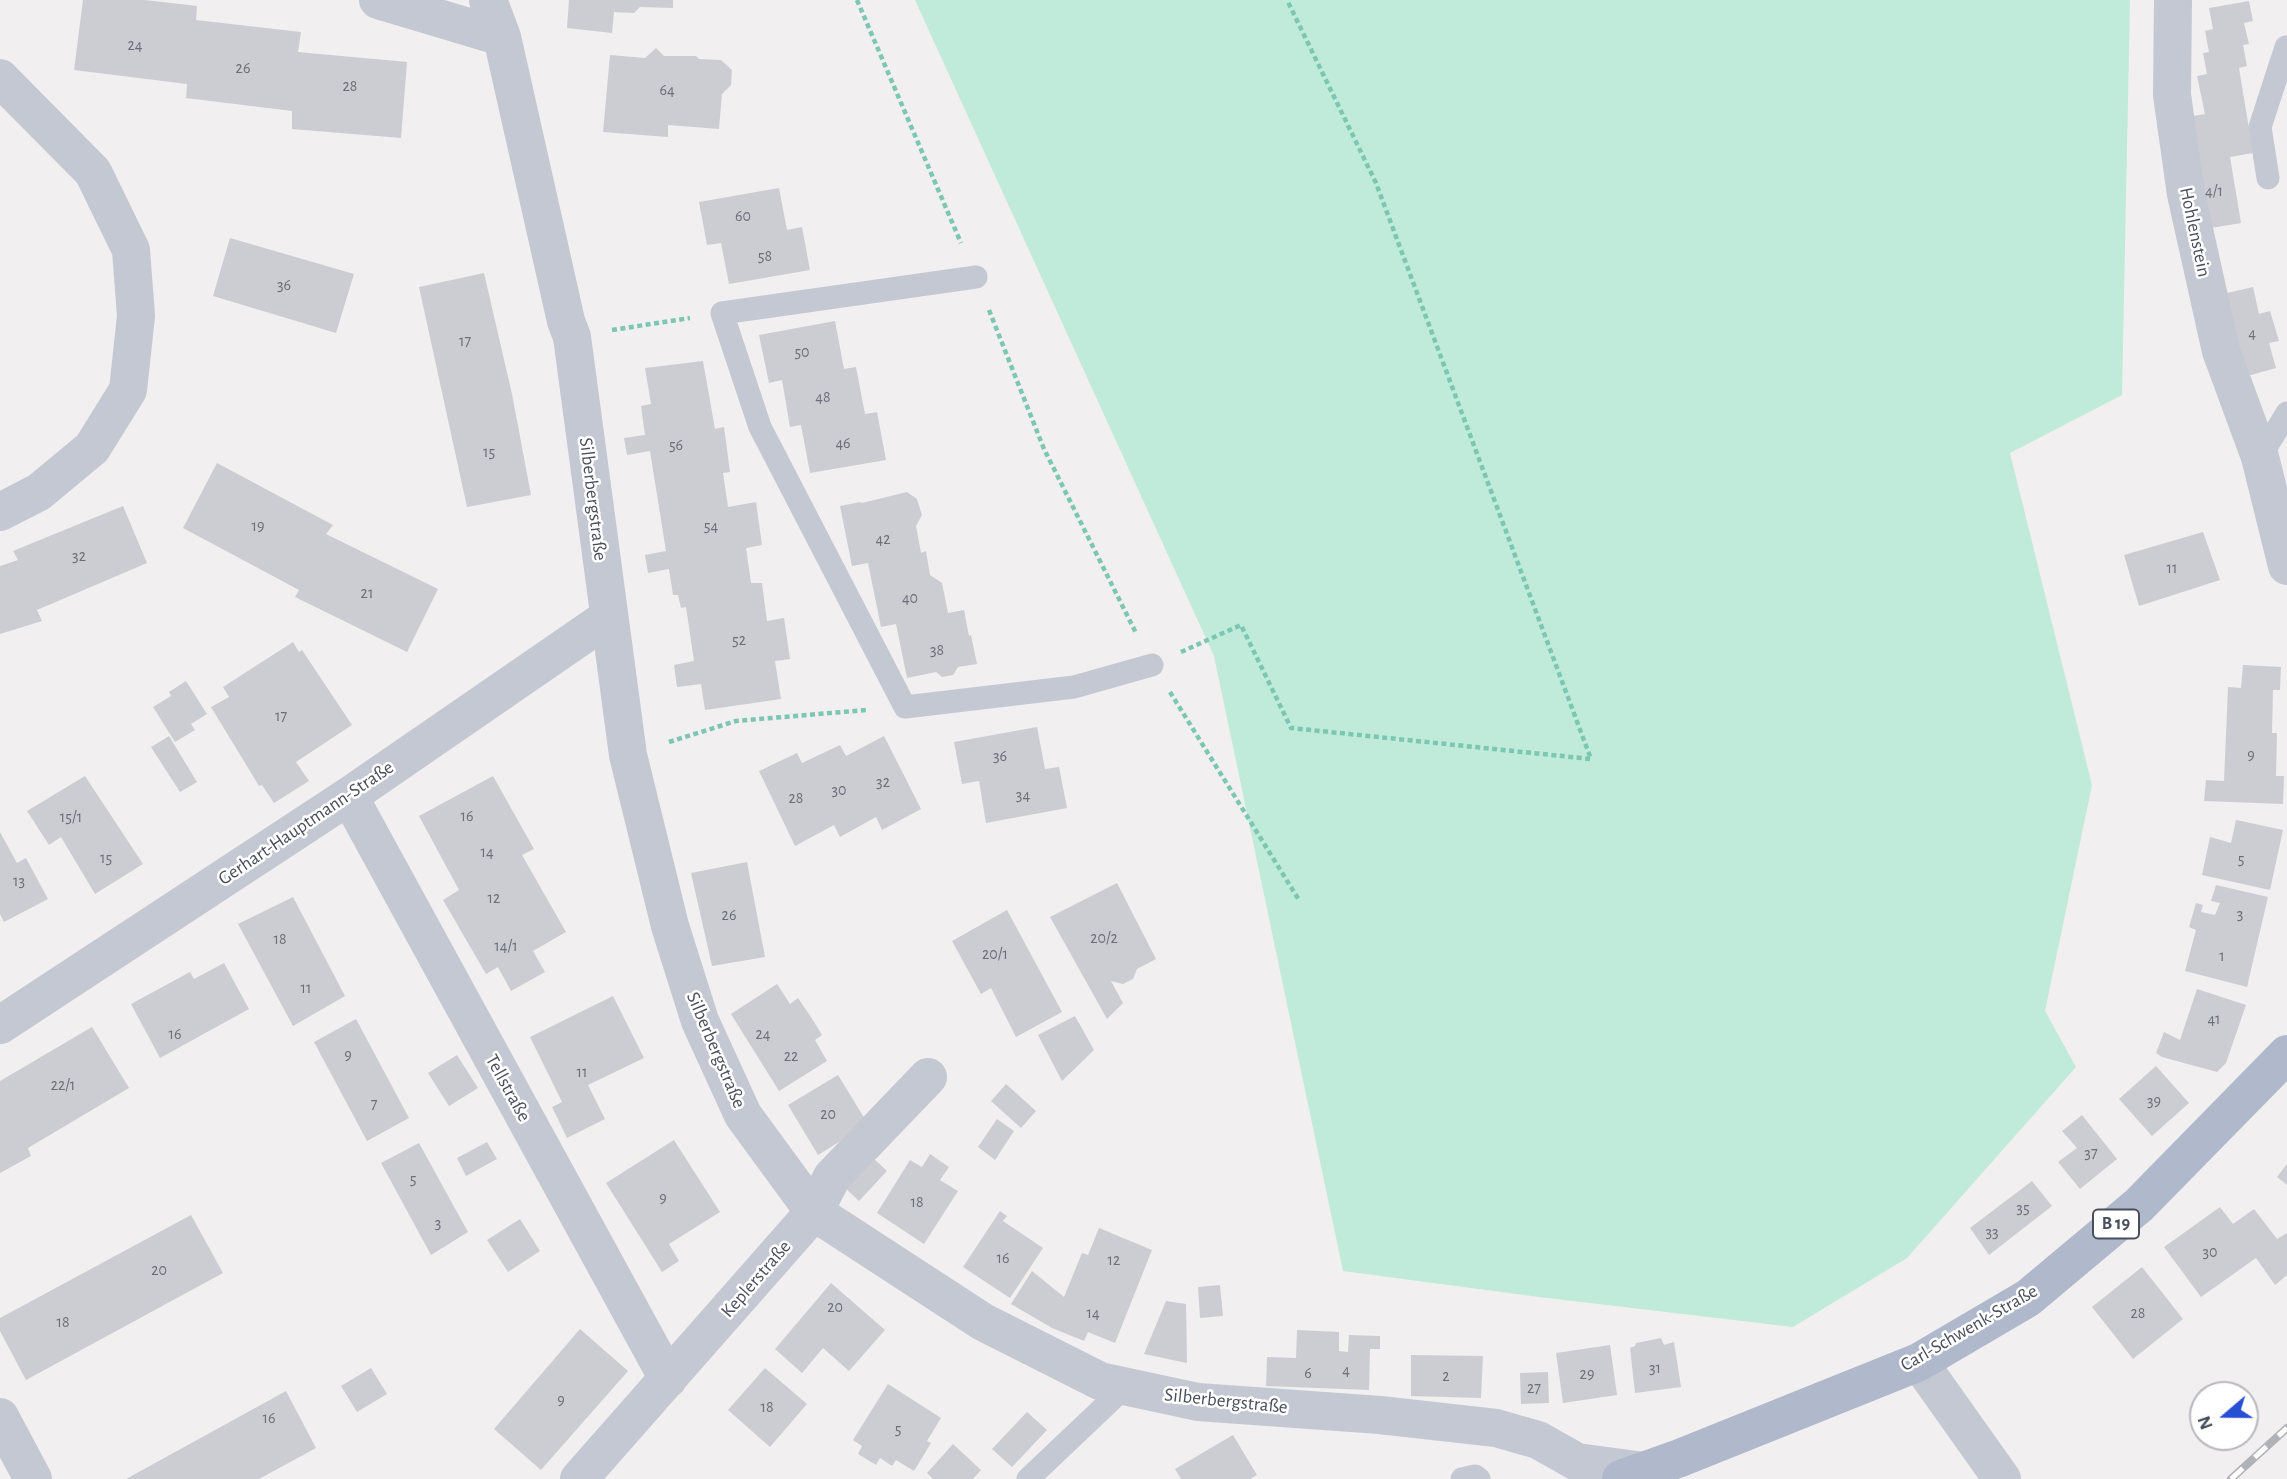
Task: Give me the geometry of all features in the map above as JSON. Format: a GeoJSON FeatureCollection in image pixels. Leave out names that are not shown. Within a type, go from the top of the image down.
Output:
{"type":"FeatureCollection","features":[{"type":"Feature","properties":{"kind":"main road","name":"Carl-Schwenk-Straße"},"geometry":{"type":"LineString","coordinates":[[1632,1475],[1919,1362],[2028,1298],[2139,1205],[2287,1054]]}},
{"type":"Feature","properties":{"kind":"street"},"geometry":{"type":"LineString","coordinates":[[378,0],[502,37]]}},
{"type":"Feature","properties":{"kind":"street","name":"Silberbergstraße"},"geometry":{"type":"LineString","coordinates":[[488,0],[502,37],[566,321],[572,337],[628,755],[670,926],[700,1021],[743,1115],[814,1212],[983,1322],[1100,1381],[1198,1402],[1380,1415],[1496,1428],[1538,1440],[1577,1462],[1632,1475]]}},
{"type":"Feature","properties":{"kind":"street","name":"Hohlenstein"},"geometry":{"type":"LineString","coordinates":[[2173,0],[2172,95],[2186,194],[2221,351],[2260,457],[2287,566]]}},
{"type":"Feature","properties":{"kind":"street"},"geometry":{"type":"LineString","coordinates":[[0,78],[93,173],[131,250],[136,316],[128,390],[92,449],[38,492],[0,512]]}},
{"type":"Feature","properties":{"kind":"street","name":"Gerhart-Hauptmann-Straße"},"geometry":{"type":"LineString","coordinates":[[0,1025],[349,796],[609,617]]}},
{"type":"Feature","properties":{"kind":"street","name":"Tellstraße"},"geometry":{"type":"LineString","coordinates":[[349,796],[668,1379]]}},
{"type":"Feature","properties":{"kind":"street","name":"Keplerstraße"},"geometry":{"type":"LineString","coordinates":[[579,1479],[814,1212],[832,1177],[928,1077]]}},
{"type":"Feature","properties":{"kind":"street"},"geometry":{"type":"LineString","coordinates":[[1919,1362],[2001,1479]]}},
{"type":"Feature","properties":{"kind":"street"},"geometry":{"type":"LineString","coordinates":[[0,1417],[33,1479]]}},
{"type":"Feature","properties":{"kind":"lane"},"geometry":{"type":"LineString","coordinates":[[2268,178],[2260,127],[2287,46]]}},
{"type":"Feature","properties":{"kind":"lane"},"geometry":{"type":"LineString","coordinates":[[976,277],[722,313],[760,427],[905,707],[1074,687],[1152,665]]}},
{"type":"Feature","properties":{"kind":"lane"},"geometry":{"type":"LineString","coordinates":[[2260,457],[2287,413]]}},
{"type":"Feature","properties":{"kind":"lane"},"geometry":{"type":"LineString","coordinates":[[1028,1479],[1125,1387]]}},
{"type":"Feature","properties":{"kind":"lane"},"geometry":{"type":"LineString","coordinates":[[1462,1479],[1475,1476],[1479,1479]]}},
{"type":"Feature","properties":{"kind":"path"},"geometry":{"type":"LineString","coordinates":[[857,0],[976,277],[1044,449],[1152,665],[1299,900]]}},
{"type":"Feature","properties":{"kind":"path"},"geometry":{"type":"LineString","coordinates":[[1152,665],[1241,625],[1291,728],[1591,759],[1376,183],[1287,0]]}},
{"type":"Feature","properties":{"kind":"path"},"geometry":{"type":"LineString","coordinates":[[572,337],[722,313]]}},
{"type":"Feature","properties":{"kind":"path"},"geometry":{"type":"LineString","coordinates":[[628,755],[736,721],[905,707]]}},
{"type":"Feature","properties":{"kind":"green space"},"geometry":{"type":"Polygon","coordinates":[[[915,0],[2130,0],[2122,395],[2010,453],[2092,785],[2045,1011],[2076,1067],[1907,1258],[1793,1327],[1343,1271],[1214,656],[915,0]]]}},
{"type":"Feature","properties":{"kind":"building"},"geometry":{"type":"Polygon","coordinates":[[[83,0],[145,0],[197,6],[196,20],[301,32],[298,52],[407,62],[401,138],[292,129],[292,111],[186,98],[187,84],[74,70],[83,0]]]}},
{"type":"Feature","properties":{"kind":"building"},"geometry":{"type":"Polygon","coordinates":[[[569,0],[673,0],[673,8],[640,7],[634,13],[614,12],[612,33],[567,28],[569,0]]]}},
{"type":"Feature","properties":{"kind":"building"},"geometry":{"type":"Polygon","coordinates":[[[2249,1],[2253,21],[2244,23],[2249,44],[2243,45],[2247,66],[2239,68],[2253,153],[2230,157],[2241,223],[2199,230],[2193,116],[2205,114],[2197,76],[2207,74],[2203,53],[2209,52],[2205,31],[2213,29],[2209,8],[2249,1]]]}},
{"type":"Feature","properties":{"kind":"building"},"geometry":{"type":"Polygon","coordinates":[[[656,48],[664,56],[696,56],[699,59],[721,60],[732,70],[731,85],[722,94],[719,129],[668,125],[668,137],[603,132],[610,55],[645,58],[656,48]]]}},
{"type":"Feature","properties":{"kind":"building"},"geometry":{"type":"Polygon","coordinates":[[[779,188],[787,230],[802,227],[810,270],[729,284],[721,243],[707,245],[699,202],[779,188]]]}},
{"type":"Feature","properties":{"kind":"building"},"geometry":{"type":"Polygon","coordinates":[[[230,238],[354,274],[336,333],[213,296],[230,238]]]}},
{"type":"Feature","properties":{"kind":"building"},"geometry":{"type":"Polygon","coordinates":[[[484,273],[512,394],[531,495],[467,507],[419,287],[484,273]]]}},
{"type":"Feature","properties":{"kind":"building"},"geometry":{"type":"Polygon","coordinates":[[[2253,287],[2259,314],[2270,311],[2279,341],[2269,343],[2276,368],[2244,377],[2223,294],[2253,287]]]}},
{"type":"Feature","properties":{"kind":"building"},"geometry":{"type":"Polygon","coordinates":[[[835,321],[844,369],[856,367],[865,414],[877,412],[886,460],[810,473],[801,425],[790,427],[782,380],[769,383],[759,335],[835,321]]]}},
{"type":"Feature","properties":{"kind":"building"},"geometry":{"type":"Polygon","coordinates":[[[703,361],[715,429],[724,427],[730,472],[723,473],[728,507],[756,502],[762,545],[746,548],[751,583],[762,583],[767,621],[784,618],[790,659],[775,661],[781,699],[705,710],[701,684],[677,687],[674,665],[694,661],[686,607],[681,608],[678,595],[673,595],[669,569],[648,573],[645,555],[666,551],[650,451],[627,455],[624,438],[645,435],[641,406],[651,404],[645,368],[703,361]]]}},
{"type":"Feature","properties":{"kind":"building"},"geometry":{"type":"Polygon","coordinates":[[[217,463],[333,525],[326,534],[438,589],[407,652],[295,597],[299,590],[183,528],[217,463]]]}},
{"type":"Feature","properties":{"kind":"building"},"geometry":{"type":"Polygon","coordinates":[[[907,492],[917,499],[922,515],[916,526],[921,553],[926,551],[930,575],[942,583],[948,613],[964,610],[969,636],[971,635],[977,664],[958,667],[953,675],[942,677],[936,672],[907,678],[896,624],[881,627],[868,563],[852,566],[840,506],[907,492]]]}},
{"type":"Feature","properties":{"kind":"building"},"geometry":{"type":"Polygon","coordinates":[[[123,506],[147,563],[37,610],[42,621],[0,634],[0,566],[18,560],[13,551],[123,506]]]}},
{"type":"Feature","properties":{"kind":"building"},"geometry":{"type":"Polygon","coordinates":[[[2203,532],[2220,580],[2139,606],[2124,555],[2203,532]]]}},
{"type":"Feature","properties":{"kind":"building"},"geometry":{"type":"Polygon","coordinates":[[[293,642],[299,652],[302,650],[352,725],[296,762],[309,781],[274,803],[262,785],[259,786],[211,707],[229,697],[223,687],[293,642]]]}},
{"type":"Feature","properties":{"kind":"building"},"geometry":{"type":"Polygon","coordinates":[[[2243,665],[2281,667],[2280,690],[2273,690],[2272,733],[2277,733],[2276,776],[2284,776],[2283,804],[2204,801],[2206,780],[2224,781],[2228,687],[2241,688],[2243,665]]]}},
{"type":"Feature","properties":{"kind":"building"},"geometry":{"type":"Polygon","coordinates":[[[186,681],[207,714],[191,724],[195,730],[175,742],[153,707],[171,696],[169,692],[186,681]]]}},
{"type":"Feature","properties":{"kind":"building"},"geometry":{"type":"Polygon","coordinates":[[[1037,727],[1045,769],[1059,767],[1067,808],[986,823],[979,781],[962,784],[954,742],[1037,727]]]}},
{"type":"Feature","properties":{"kind":"building"},"geometry":{"type":"Polygon","coordinates":[[[169,736],[197,782],[180,792],[151,747],[169,736]]]}},
{"type":"Feature","properties":{"kind":"building"},"geometry":{"type":"Polygon","coordinates":[[[884,736],[921,809],[882,830],[876,817],[840,837],[834,825],[795,846],[759,771],[797,753],[802,763],[840,745],[846,756],[884,736]]]}},
{"type":"Feature","properties":{"kind":"building"},"geometry":{"type":"Polygon","coordinates":[[[85,776],[143,864],[95,894],[61,837],[49,845],[27,811],[85,776]]]}},
{"type":"Feature","properties":{"kind":"building"},"geometry":{"type":"Polygon","coordinates":[[[493,776],[534,849],[522,855],[566,932],[533,951],[545,972],[511,991],[498,967],[486,974],[443,900],[459,890],[419,816],[493,776]]]}},
{"type":"Feature","properties":{"kind":"building"},"geometry":{"type":"Polygon","coordinates":[[[2236,820],[2283,830],[2270,890],[2202,875],[2210,837],[2231,843],[2236,820]]]}},
{"type":"Feature","properties":{"kind":"building"},"geometry":{"type":"Polygon","coordinates":[[[0,832],[17,863],[26,858],[48,899],[4,922],[0,914],[0,832]]]}},
{"type":"Feature","properties":{"kind":"building"},"geometry":{"type":"Polygon","coordinates":[[[747,862],[765,957],[712,966],[691,873],[747,862]]]}},
{"type":"Feature","properties":{"kind":"building"},"geometry":{"type":"Polygon","coordinates":[[[1117,883],[1156,959],[1137,969],[1133,979],[1123,984],[1111,981],[1123,1003],[1107,1019],[1050,917],[1117,883]]]}},
{"type":"Feature","properties":{"kind":"building"},"geometry":{"type":"Polygon","coordinates":[[[2216,885],[2268,897],[2247,987],[2185,971],[2196,930],[2189,927],[2196,903],[2203,905],[2201,912],[2215,915],[2220,903],[2211,901],[2216,885]]]}},
{"type":"Feature","properties":{"kind":"building"},"geometry":{"type":"Polygon","coordinates":[[[293,897],[345,996],[293,1026],[238,924],[293,897]]]}},
{"type":"Feature","properties":{"kind":"building"},"geometry":{"type":"Polygon","coordinates":[[[1007,910],[1062,1012],[1016,1037],[991,988],[981,994],[952,941],[1007,910]]]}},
{"type":"Feature","properties":{"kind":"building"},"geometry":{"type":"Polygon","coordinates":[[[224,963],[249,1009],[160,1058],[131,1004],[190,972],[194,979],[224,963]]]}},
{"type":"Feature","properties":{"kind":"building"},"geometry":{"type":"Polygon","coordinates":[[[777,984],[790,1004],[798,998],[811,1017],[822,1035],[815,1040],[827,1061],[779,1091],[731,1014],[777,984]]]}},
{"type":"Feature","properties":{"kind":"building"},"geometry":{"type":"Polygon","coordinates":[[[2197,989],[2246,1005],[2226,1063],[2217,1072],[2156,1053],[2164,1032],[2180,1040],[2197,989]]]}},
{"type":"Feature","properties":{"kind":"building"},"geometry":{"type":"Polygon","coordinates":[[[613,996],[644,1058],[588,1085],[605,1119],[567,1138],[552,1107],[562,1102],[530,1037],[613,996]]]}},
{"type":"Feature","properties":{"kind":"building"},"geometry":{"type":"Polygon","coordinates":[[[1075,1016],[1094,1050],[1062,1081],[1038,1035],[1075,1016]]]}},
{"type":"Feature","properties":{"kind":"building"},"geometry":{"type":"Polygon","coordinates":[[[356,1019],[409,1118],[367,1141],[314,1042],[356,1019]]]}},
{"type":"Feature","properties":{"kind":"building"},"geometry":{"type":"Polygon","coordinates":[[[92,1027],[129,1088],[28,1148],[31,1156],[0,1173],[0,1081],[92,1027]]]}},
{"type":"Feature","properties":{"kind":"building"},"geometry":{"type":"Polygon","coordinates":[[[457,1055],[478,1088],[449,1106],[428,1073],[457,1055]]]}},
{"type":"Feature","properties":{"kind":"building"},"geometry":{"type":"Polygon","coordinates":[[[2156,1066],[2189,1103],[2152,1136],[2119,1099],[2156,1066]]]}},
{"type":"Feature","properties":{"kind":"building"},"geometry":{"type":"Polygon","coordinates":[[[838,1075],[868,1124],[818,1155],[788,1105],[838,1075]]]}},
{"type":"Feature","properties":{"kind":"building"},"geometry":{"type":"Polygon","coordinates":[[[1006,1084],[1036,1111],[1021,1128],[991,1101],[1006,1084]]]}},
{"type":"Feature","properties":{"kind":"building"},"geometry":{"type":"Polygon","coordinates":[[[2082,1115],[2117,1159],[2080,1189],[2058,1162],[2077,1148],[2062,1131],[2082,1115]]]}},
{"type":"Feature","properties":{"kind":"building"},"geometry":{"type":"Polygon","coordinates":[[[997,1119],[1014,1131],[995,1160],[978,1147],[997,1119]]]}},
{"type":"Feature","properties":{"kind":"building"},"geometry":{"type":"Polygon","coordinates":[[[674,1140],[720,1212],[669,1244],[679,1261],[662,1272],[606,1183],[674,1140]]]}},
{"type":"Feature","properties":{"kind":"building"},"geometry":{"type":"Polygon","coordinates":[[[487,1142],[497,1159],[466,1176],[457,1158],[487,1142]]]}},
{"type":"Feature","properties":{"kind":"building"},"geometry":{"type":"Polygon","coordinates":[[[419,1143],[468,1232],[431,1255],[381,1163],[419,1143]]]}},
{"type":"Feature","properties":{"kind":"building"},"geometry":{"type":"Polygon","coordinates":[[[930,1154],[949,1167],[940,1180],[958,1191],[924,1244],[877,1213],[910,1160],[922,1167],[930,1154]]]}},
{"type":"Feature","properties":{"kind":"building"},"geometry":{"type":"Polygon","coordinates":[[[871,1156],[887,1171],[859,1201],[843,1186],[871,1156]]]}},
{"type":"Feature","properties":{"kind":"building"},"geometry":{"type":"Polygon","coordinates":[[[2287,1164],[2287,1185],[2277,1177],[2287,1164]]]}},
{"type":"Feature","properties":{"kind":"building"},"geometry":{"type":"Polygon","coordinates":[[[2032,1181],[2052,1206],[1989,1255],[1970,1228],[2032,1181]]]}},
{"type":"Feature","properties":{"kind":"building"},"geometry":{"type":"Polygon","coordinates":[[[2220,1207],[2233,1224],[2254,1209],[2277,1239],[2287,1233],[2287,1275],[2275,1285],[2256,1258],[2201,1297],[2164,1247],[2220,1207]]]}},
{"type":"Feature","properties":{"kind":"building"},"geometry":{"type":"Polygon","coordinates":[[[1000,1211],[1007,1216],[1003,1221],[1043,1248],[1010,1298],[963,1267],[1000,1211]]]}},
{"type":"Feature","properties":{"kind":"building"},"geometry":{"type":"Polygon","coordinates":[[[191,1215],[223,1273],[26,1380],[0,1331],[0,1318],[191,1215]]]}},
{"type":"Feature","properties":{"kind":"building"},"geometry":{"type":"Polygon","coordinates":[[[520,1219],[540,1251],[508,1272],[487,1240],[520,1219]]]}},
{"type":"Feature","properties":{"kind":"building"},"geometry":{"type":"Polygon","coordinates":[[[1099,1228],[1152,1250],[1115,1343],[1088,1332],[1084,1341],[1052,1328],[1011,1304],[1032,1271],[1064,1297],[1082,1253],[1088,1255],[1099,1228]]]}},
{"type":"Feature","properties":{"kind":"building"},"geometry":{"type":"Polygon","coordinates":[[[2142,1267],[2183,1319],[2133,1359],[2092,1307],[2142,1267]]]}},
{"type":"Feature","properties":{"kind":"building"},"geometry":{"type":"Polygon","coordinates":[[[831,1283],[885,1330],[849,1371],[823,1348],[802,1373],[775,1349],[831,1283]]]}},
{"type":"Feature","properties":{"kind":"building"},"geometry":{"type":"Polygon","coordinates":[[[1220,1285],[1223,1316],[1200,1318],[1198,1287],[1220,1285]]]}},
{"type":"Feature","properties":{"kind":"building"},"geometry":{"type":"Polygon","coordinates":[[[1166,1301],[1186,1304],[1187,1363],[1144,1354],[1166,1301]]]}},
{"type":"Feature","properties":{"kind":"building"},"geometry":{"type":"Polygon","coordinates":[[[580,1329],[628,1371],[541,1470],[494,1429],[580,1329]]]}},
{"type":"Feature","properties":{"kind":"building"},"geometry":{"type":"Polygon","coordinates":[[[1297,1330],[1339,1332],[1339,1351],[1348,1352],[1349,1335],[1380,1336],[1380,1349],[1370,1349],[1369,1390],[1266,1386],[1267,1357],[1296,1358],[1297,1330]]]}},
{"type":"Feature","properties":{"kind":"building"},"geometry":{"type":"Polygon","coordinates":[[[1661,1338],[1664,1345],[1674,1342],[1681,1387],[1635,1393],[1630,1348],[1636,1343],[1661,1338]]]}},
{"type":"Feature","properties":{"kind":"building"},"geometry":{"type":"Polygon","coordinates":[[[1610,1345],[1617,1395],[1563,1403],[1556,1353],[1610,1345]]]}},
{"type":"Feature","properties":{"kind":"building"},"geometry":{"type":"Polygon","coordinates":[[[1411,1355],[1483,1356],[1481,1398],[1411,1396],[1411,1355]]]}},
{"type":"Feature","properties":{"kind":"building"},"geometry":{"type":"Polygon","coordinates":[[[371,1368],[387,1394],[357,1412],[341,1386],[371,1368]]]}},
{"type":"Feature","properties":{"kind":"building"},"geometry":{"type":"Polygon","coordinates":[[[765,1368],[807,1404],[770,1447],[728,1410],[765,1368]]]}},
{"type":"Feature","properties":{"kind":"building"},"geometry":{"type":"Polygon","coordinates":[[[1548,1372],[1549,1403],[1521,1404],[1520,1373],[1548,1372]]]}},
{"type":"Feature","properties":{"kind":"building"},"geometry":{"type":"Polygon","coordinates":[[[888,1384],[941,1418],[927,1441],[931,1443],[914,1471],[896,1460],[892,1466],[880,1458],[876,1465],[858,1454],[862,1446],[853,1440],[888,1384]]]}},
{"type":"Feature","properties":{"kind":"building"},"geometry":{"type":"Polygon","coordinates":[[[286,1391],[316,1448],[259,1479],[126,1479],[286,1391]]]}},
{"type":"Feature","properties":{"kind":"building"},"geometry":{"type":"Polygon","coordinates":[[[1027,1412],[1047,1430],[1012,1467],[992,1449],[1027,1412]]]}},
{"type":"Feature","properties":{"kind":"building"},"geometry":{"type":"Polygon","coordinates":[[[1233,1435],[1257,1475],[1250,1479],[1181,1479],[1175,1469],[1233,1435]]]}},
{"type":"Feature","properties":{"kind":"building"},"geometry":{"type":"Polygon","coordinates":[[[953,1444],[981,1470],[973,1479],[933,1479],[927,1473],[953,1444]]]}},
{"type":"Feature","properties":{"kind":"railway"},"geometry":{"type":"LineString","coordinates":[[2231,1479],[2287,1428]]}}]}
